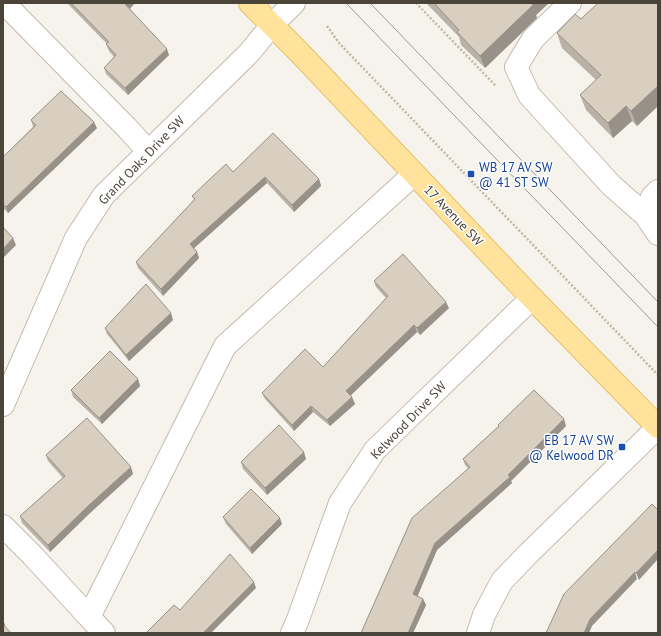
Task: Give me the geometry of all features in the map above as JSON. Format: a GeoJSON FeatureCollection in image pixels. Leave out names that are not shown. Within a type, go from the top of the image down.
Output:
{"type":"FeatureCollection","features":[{"type":"Feature","properties":{"kind":"main road","name":"17 Avenue SW"},"geometry":{"type":"LineString","coordinates":[[250,3],[532,298],[658,427]]}},
{"type":"Feature","properties":{"kind":"street","name":"Grand Oaks Drive SW"},"geometry":{"type":"LineString","coordinates":[[3,405],[76,238],[104,195],[249,53],[272,25],[294,3]]}},
{"type":"Feature","properties":{"kind":"street"},"geometry":{"type":"LineString","coordinates":[[570,3],[533,39],[516,67],[529,95],[612,184],[645,215],[658,234]]}},
{"type":"Feature","properties":{"kind":"street"},"geometry":{"type":"LineString","coordinates":[[6,10],[127,128],[148,151]]}},
{"type":"Feature","properties":{"kind":"street"},"geometry":{"type":"LineString","coordinates":[[89,617],[225,346],[414,174]]}},
{"type":"Feature","properties":{"kind":"street"},"geometry":{"type":"LineString","coordinates":[[645,215],[652,197],[658,191]]}},
{"type":"Feature","properties":{"kind":"street","name":"Kelwood Drive SW"},"geometry":{"type":"LineString","coordinates":[[292,633],[340,503],[375,450],[532,298]]}},
{"type":"Feature","properties":{"kind":"street"},"geometry":{"type":"LineString","coordinates":[[478,633],[484,615],[502,580],[658,427]]}},
{"type":"Feature","properties":{"kind":"street"},"geometry":{"type":"LineString","coordinates":[[3,526],[33,556],[104,633]]}},
{"type":"Feature","properties":{"kind":"path"},"geometry":{"type":"LineString","coordinates":[[327,26],[338,44],[658,375]]}},
{"type":"Feature","properties":{"kind":"building"},"geometry":{"type":"Polygon","coordinates":[[[71,3],[126,3],[125,4],[167,49],[125,88],[104,68],[116,55],[106,44],[109,42],[71,3]]]}},
{"type":"Feature","properties":{"kind":"building"},"geometry":{"type":"Polygon","coordinates":[[[434,3],[531,3],[533,5],[480,56],[457,32],[459,30],[434,3]]]}},
{"type":"Feature","properties":{"kind":"building"},"geometry":{"type":"Polygon","coordinates":[[[598,3],[658,3],[658,86],[631,111],[626,106],[608,123],[580,95],[601,75],[557,33],[575,14],[581,19],[598,3]]]}},
{"type":"Feature","properties":{"kind":"building"},"geometry":{"type":"Polygon","coordinates":[[[61,91],[94,122],[6,207],[3,204],[3,157],[36,125],[31,120],[61,91]]]}},
{"type":"Feature","properties":{"kind":"building"},"geometry":{"type":"Polygon","coordinates":[[[273,133],[319,179],[292,205],[265,177],[190,244],[197,252],[161,289],[136,262],[195,199],[192,196],[226,164],[233,172],[273,133]]]}},
{"type":"Feature","properties":{"kind":"building"},"geometry":{"type":"Polygon","coordinates":[[[3,227],[13,238],[3,249],[3,227]]]}},
{"type":"Feature","properties":{"kind":"building"},"geometry":{"type":"Polygon","coordinates":[[[403,254],[446,302],[417,328],[414,325],[346,391],[352,397],[327,420],[311,406],[292,425],[262,393],[305,349],[323,367],[388,296],[374,281],[403,254]]]}},
{"type":"Feature","properties":{"kind":"building"},"geometry":{"type":"Polygon","coordinates":[[[146,284],[171,313],[126,355],[105,328],[146,284]]]}},
{"type":"Feature","properties":{"kind":"building"},"geometry":{"type":"Polygon","coordinates":[[[110,351],[138,379],[99,418],[71,390],[110,351]]]}},
{"type":"Feature","properties":{"kind":"building"},"geometry":{"type":"Polygon","coordinates":[[[534,390],[564,419],[508,475],[510,477],[435,543],[413,594],[423,599],[408,633],[361,633],[412,518],[470,467],[463,459],[499,426],[498,425],[534,390]]]}},
{"type":"Feature","properties":{"kind":"building"},"geometry":{"type":"Polygon","coordinates":[[[87,418],[131,467],[48,545],[20,516],[65,476],[46,455],[87,418]]]}},
{"type":"Feature","properties":{"kind":"building"},"geometry":{"type":"Polygon","coordinates":[[[279,425],[304,452],[265,488],[241,462],[279,425]]]}},
{"type":"Feature","properties":{"kind":"building"},"geometry":{"type":"Polygon","coordinates":[[[251,489],[280,518],[250,548],[223,517],[251,489]]]}},
{"type":"Feature","properties":{"kind":"building"},"geometry":{"type":"Polygon","coordinates":[[[652,504],[658,510],[658,550],[590,619],[584,633],[546,633],[564,594],[652,504]]]}},
{"type":"Feature","properties":{"kind":"building"},"geometry":{"type":"Polygon","coordinates":[[[230,554],[254,582],[204,632],[205,633],[146,633],[174,605],[180,610],[230,554]]]}},
{"type":"Feature","properties":{"kind":"building"},"geometry":{"type":"Polygon","coordinates":[[[3,624],[11,633],[3,633],[3,624]]]}},
{"type":"Feature","properties":{"kind":"tram line"},"geometry":{"type":"LineString","coordinates":[[346,3],[658,327]]}},
{"type":"Feature","properties":{"kind":"tram line"},"geometry":{"type":"LineString","coordinates":[[370,3],[658,302]]}},
{"type":"Feature","properties":{"kind":"place","name":"WB 17 AV SW @ 41 ST SW"},"geometry":{"type":"Point","coordinates":[471,174]}},
{"type":"Feature","properties":{"kind":"place","name":"EB 17 AV SW @ Kelwood DR"},"geometry":{"type":"Point","coordinates":[622,447]}}]}
